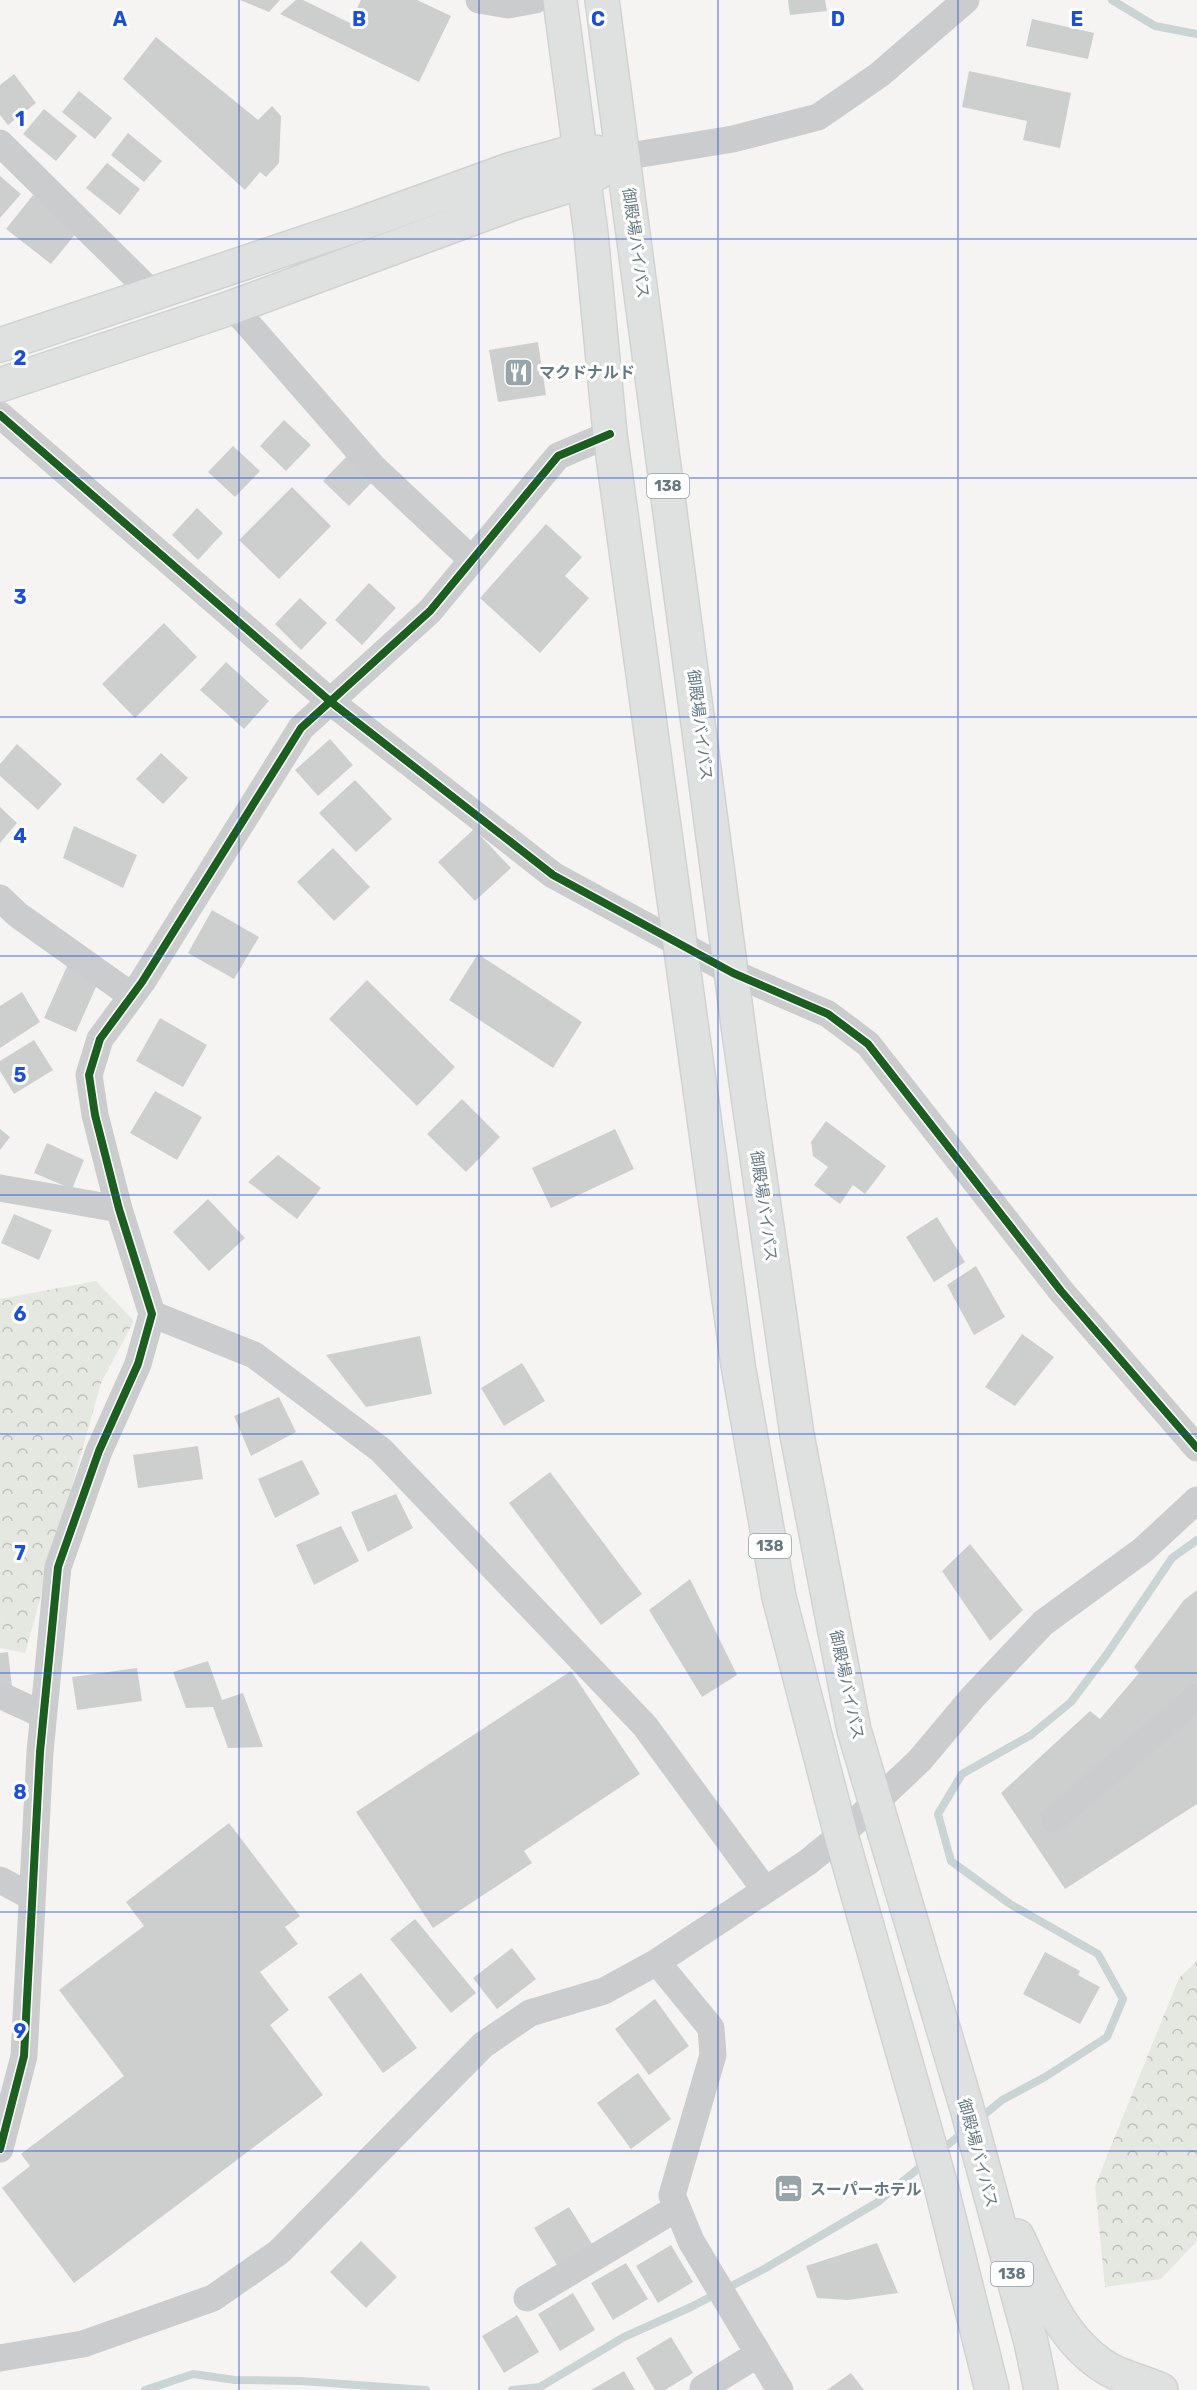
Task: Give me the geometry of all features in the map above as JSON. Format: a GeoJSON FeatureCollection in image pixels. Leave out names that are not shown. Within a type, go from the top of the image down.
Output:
{"type":"FeatureCollection","features":[{"type":"Feature","properties":{"kind":"main road","name":"138"},"geometry":{"type":"LineString","coordinates":[[561,0],[584,181],[610,434],[738,1365],[779,1596],[841,1835],[941,2186],[992,2390]]}},
{"type":"Feature","properties":{"kind":"main road","name":"御殿場バイパス"},"geometry":{"type":"LineString","coordinates":[[602,0],[732,973],[797,1435],[854,1730],[966,2104],[979,2159],[1031,2342],[1041,2390]]}},
{"type":"Feature","properties":{"kind":"main road"},"geometry":{"type":"LineString","coordinates":[[0,345],[360,224],[495,175],[579,150],[623,157]]}},
{"type":"Feature","properties":{"kind":"main road"},"geometry":{"type":"LineString","coordinates":[[0,385],[233,307],[514,204],[584,181],[623,157]]}},
{"type":"Feature","properties":{"kind":"main road"},"geometry":{"type":"LineString","coordinates":[[979,2159],[1046,2298],[1068,2333],[1081,2347],[1114,2372],[1161,2390]]}},
{"type":"Feature","properties":{"kind":"street"},"geometry":{"type":"LineString","coordinates":[[479,0],[508,5],[535,0]]}},
{"type":"Feature","properties":{"kind":"street"},"geometry":{"type":"LineString","coordinates":[[623,157],[733,139],[818,117],[879,75],[966,0]]}},
{"type":"Feature","properties":{"kind":"street"},"geometry":{"type":"LineString","coordinates":[[0,143],[153,294]]}},
{"type":"Feature","properties":{"kind":"street"},"geometry":{"type":"LineString","coordinates":[[233,307],[372,466],[472,560]]}},
{"type":"Feature","properties":{"kind":"street"},"geometry":{"type":"LineString","coordinates":[[0,416],[331,702],[553,875],[732,973],[828,1014],[868,1044],[1061,1291],[1197,1448]]}},
{"type":"Feature","properties":{"kind":"street"},"geometry":{"type":"LineString","coordinates":[[0,2149],[10,2068],[24,2056],[43,1715],[58,1567],[99,1450],[138,1364],[152,1314],[119,1209],[95,1115],[89,1075],[100,1039],[132,996],[301,728],[430,611],[558,456],[610,434]]}},
{"type":"Feature","properties":{"kind":"street"},"geometry":{"type":"LineString","coordinates":[[0,898],[18,915],[132,996]]}},
{"type":"Feature","properties":{"kind":"street"},"geometry":{"type":"LineString","coordinates":[[0,1188],[119,1209]]}},
{"type":"Feature","properties":{"kind":"street"},"geometry":{"type":"LineString","coordinates":[[152,1314],[254,1355],[381,1450],[645,1726],[765,1890]]}},
{"type":"Feature","properties":{"kind":"street"},"geometry":{"type":"LineString","coordinates":[[0,2358],[83,2344],[213,2298],[279,2252],[483,2045],[530,2013],[604,1990],[657,1962],[808,1862],[841,1835],[920,1760],[972,1698],[1042,1623],[1143,1550],[1197,1500]]}},
{"type":"Feature","properties":{"kind":"street"},"geometry":{"type":"LineString","coordinates":[[0,1695],[43,1715]]}},
{"type":"Feature","properties":{"kind":"street"},"geometry":{"type":"LineString","coordinates":[[1054,1819],[1197,1697]]}},
{"type":"Feature","properties":{"kind":"street"},"geometry":{"type":"LineString","coordinates":[[0,1880],[32,1897]]}},
{"type":"Feature","properties":{"kind":"street"},"geometry":{"type":"LineString","coordinates":[[657,1962],[711,2028],[713,2055],[672,2194],[691,2241],[780,2390]]}},
{"type":"Feature","properties":{"kind":"street"},"geometry":{"type":"LineString","coordinates":[[527,2298],[677,2208]]}},
{"type":"Feature","properties":{"kind":"street"},"geometry":{"type":"LineString","coordinates":[[702,2388],[758,2354]]}},
{"type":"Feature","properties":{"kind":"green space"},"geometry":{"type":"Polygon","coordinates":[[[96,1281],[134,1321],[101,1383],[25,1653],[0,1648],[0,1299],[96,1281]]]}},
{"type":"Feature","properties":{"kind":"green space"},"geometry":{"type":"Polygon","coordinates":[[[1197,1961],[1197,2241],[1161,2279],[1105,2287],[1095,2186],[1179,1978],[1197,1961]]]}},
{"type":"Feature","properties":{"kind":"building"},"geometry":{"type":"Polygon","coordinates":[[[240,0],[280,0],[269,12],[240,0]]]}},
{"type":"Feature","properties":{"kind":"building"},"geometry":{"type":"Polygon","coordinates":[[[296,0],[303,0],[350,23],[361,0],[417,0],[451,16],[419,82],[280,14],[296,0]]]}},
{"type":"Feature","properties":{"kind":"building"},"geometry":{"type":"Polygon","coordinates":[[[788,0],[825,0],[827,11],[790,15],[788,0]]]}},
{"type":"Feature","properties":{"kind":"building"},"geometry":{"type":"Polygon","coordinates":[[[1032,19],[1094,33],[1088,59],[1026,46],[1032,19]]]}},
{"type":"Feature","properties":{"kind":"building"},"geometry":{"type":"Polygon","coordinates":[[[156,37],[258,120],[272,106],[281,116],[279,163],[266,177],[260,172],[245,190],[123,79],[156,37]]]}},
{"type":"Feature","properties":{"kind":"building"},"geometry":{"type":"Polygon","coordinates":[[[969,71],[1071,93],[1060,148],[1023,140],[1027,121],[962,107],[969,71]]]}},
{"type":"Feature","properties":{"kind":"building"},"geometry":{"type":"Polygon","coordinates":[[[14,74],[36,103],[8,125],[0,115],[0,85],[14,74]]]}},
{"type":"Feature","properties":{"kind":"building"},"geometry":{"type":"Polygon","coordinates":[[[79,91],[112,118],[95,139],[62,112],[79,91]]]}},
{"type":"Feature","properties":{"kind":"building"},"geometry":{"type":"Polygon","coordinates":[[[44,109],[77,136],[56,161],[23,134],[44,109]]]}},
{"type":"Feature","properties":{"kind":"building"},"geometry":{"type":"Polygon","coordinates":[[[128,133],[162,161],[144,182],[111,155],[128,133]]]}},
{"type":"Feature","properties":{"kind":"building"},"geometry":{"type":"Polygon","coordinates":[[[107,163],[140,189],[120,215],[86,188],[107,163]]]}},
{"type":"Feature","properties":{"kind":"building"},"geometry":{"type":"Polygon","coordinates":[[[0,176],[21,194],[0,218],[0,176]]]}},
{"type":"Feature","properties":{"kind":"building"},"geometry":{"type":"Polygon","coordinates":[[[33,195],[78,231],[51,264],[6,229],[33,195]]]}},
{"type":"Feature","properties":{"kind":"building","name":"マクドナルド"},"geometry":{"type":"Polygon","coordinates":[[[538,342],[546,395],[498,402],[489,350],[538,342]]]}},
{"type":"Feature","properties":{"kind":"building"},"geometry":{"type":"Polygon","coordinates":[[[284,420],[311,445],[286,471],[260,446],[284,420]]]}},
{"type":"Feature","properties":{"kind":"building"},"geometry":{"type":"Polygon","coordinates":[[[233,446],[260,471],[235,497],[208,472],[233,446]]]}},
{"type":"Feature","properties":{"kind":"building"},"geometry":{"type":"Polygon","coordinates":[[[348,455],[374,480],[349,506],[323,481],[348,455]]]}},
{"type":"Feature","properties":{"kind":"building"},"geometry":{"type":"Polygon","coordinates":[[[292,487],[331,526],[279,579],[239,540],[292,487]]]}},
{"type":"Feature","properties":{"kind":"building"},"geometry":{"type":"Polygon","coordinates":[[[197,508],[223,533],[198,560],[172,535],[197,508]]]}},
{"type":"Feature","properties":{"kind":"building"},"geometry":{"type":"Polygon","coordinates":[[[546,524],[582,557],[565,576],[589,598],[540,653],[480,598],[546,524]]]}},
{"type":"Feature","properties":{"kind":"building"},"geometry":{"type":"Polygon","coordinates":[[[369,583],[396,608],[362,645],[335,620],[369,583]]]}},
{"type":"Feature","properties":{"kind":"building"},"geometry":{"type":"Polygon","coordinates":[[[300,598],[327,623],[301,650],[275,624],[300,598]]]}},
{"type":"Feature","properties":{"kind":"building"},"geometry":{"type":"Polygon","coordinates":[[[164,623],[197,657],[135,718],[102,684],[164,623]]]}},
{"type":"Feature","properties":{"kind":"building"},"geometry":{"type":"Polygon","coordinates":[[[226,662],[269,701],[244,729],[200,690],[226,662]]]}},
{"type":"Feature","properties":{"kind":"building"},"geometry":{"type":"Polygon","coordinates":[[[330,739],[353,765],[318,796],[295,770],[330,739]]]}},
{"type":"Feature","properties":{"kind":"building"},"geometry":{"type":"Polygon","coordinates":[[[17,744],[62,784],[38,810],[0,776],[0,764],[17,744]]]}},
{"type":"Feature","properties":{"kind":"building"},"geometry":{"type":"Polygon","coordinates":[[[161,753],[188,778],[163,804],[136,779],[161,753]]]}},
{"type":"Feature","properties":{"kind":"building"},"geometry":{"type":"Polygon","coordinates":[[[355,780],[392,819],[356,852],[319,813],[355,780]]]}},
{"type":"Feature","properties":{"kind":"building"},"geometry":{"type":"Polygon","coordinates":[[[0,807],[17,823],[0,843],[0,807]]]}},
{"type":"Feature","properties":{"kind":"building"},"geometry":{"type":"Polygon","coordinates":[[[74,826],[137,855],[123,888],[63,858],[74,826]]]}},
{"type":"Feature","properties":{"kind":"building"},"geometry":{"type":"Polygon","coordinates":[[[474,829],[511,868],[475,901],[438,862],[474,829]]]}},
{"type":"Feature","properties":{"kind":"building"},"geometry":{"type":"Polygon","coordinates":[[[333,848],[370,887],[334,921],[297,882],[333,848]]]}},
{"type":"Feature","properties":{"kind":"building"},"geometry":{"type":"Polygon","coordinates":[[[212,910],[259,937],[234,979],[188,953],[212,910]]]}},
{"type":"Feature","properties":{"kind":"building"},"geometry":{"type":"Polygon","coordinates":[[[478,954],[582,1022],[553,1068],[449,1000],[478,954]]]}},
{"type":"Feature","properties":{"kind":"building"},"geometry":{"type":"Polygon","coordinates":[[[68,964],[100,978],[76,1032],[44,1018],[68,964]]]}},
{"type":"Feature","properties":{"kind":"building"},"geometry":{"type":"Polygon","coordinates":[[[367,980],[455,1067],[417,1106],[329,1019],[367,980]]]}},
{"type":"Feature","properties":{"kind":"building"},"geometry":{"type":"Polygon","coordinates":[[[22,992],[40,1022],[0,1048],[0,1006],[22,992]]]}},
{"type":"Feature","properties":{"kind":"building"},"geometry":{"type":"Polygon","coordinates":[[[160,1018],[207,1045],[183,1087],[136,1061],[160,1018]]]}},
{"type":"Feature","properties":{"kind":"building"},"geometry":{"type":"Polygon","coordinates":[[[34,1040],[53,1070],[14,1094],[0,1071],[0,1061],[34,1040]]]}},
{"type":"Feature","properties":{"kind":"building"},"geometry":{"type":"Polygon","coordinates":[[[155,1091],[202,1117],[177,1160],[130,1133],[155,1091]]]}},
{"type":"Feature","properties":{"kind":"building"},"geometry":{"type":"Polygon","coordinates":[[[462,1099],[500,1137],[466,1172],[427,1134],[462,1099]]]}},
{"type":"Feature","properties":{"kind":"building"},"geometry":{"type":"Polygon","coordinates":[[[826,1121],[886,1166],[865,1194],[853,1185],[840,1204],[814,1185],[828,1167],[813,1156],[811,1142],[826,1121]]]}},
{"type":"Feature","properties":{"kind":"building"},"geometry":{"type":"Polygon","coordinates":[[[0,1129],[10,1137],[0,1150],[0,1129]]]}},
{"type":"Feature","properties":{"kind":"building"},"geometry":{"type":"Polygon","coordinates":[[[615,1129],[634,1169],[551,1208],[532,1168],[615,1129]]]}},
{"type":"Feature","properties":{"kind":"building"},"geometry":{"type":"Polygon","coordinates":[[[47,1143],[84,1160],[72,1189],[34,1173],[47,1143]]]}},
{"type":"Feature","properties":{"kind":"building"},"geometry":{"type":"Polygon","coordinates":[[[278,1155],[321,1188],[297,1219],[248,1182],[278,1155]]]}},
{"type":"Feature","properties":{"kind":"building"},"geometry":{"type":"Polygon","coordinates":[[[208,1199],[245,1238],[209,1271],[173,1232],[208,1199]]]}},
{"type":"Feature","properties":{"kind":"building"},"geometry":{"type":"Polygon","coordinates":[[[14,1214],[52,1230],[39,1260],[1,1243],[14,1214]]]}},
{"type":"Feature","properties":{"kind":"building"},"geometry":{"type":"Polygon","coordinates":[[[937,1217],[965,1262],[934,1282],[906,1237],[937,1217]]]}},
{"type":"Feature","properties":{"kind":"building"},"geometry":{"type":"Polygon","coordinates":[[[976,1266],[1005,1317],[974,1335],[947,1285],[976,1266]]]}},
{"type":"Feature","properties":{"kind":"building"},"geometry":{"type":"Polygon","coordinates":[[[1022,1334],[1054,1357],[1015,1406],[985,1387],[1022,1334]]]}},
{"type":"Feature","properties":{"kind":"building"},"geometry":{"type":"Polygon","coordinates":[[[420,1336],[432,1394],[366,1407],[326,1355],[420,1336]]]}},
{"type":"Feature","properties":{"kind":"building"},"geometry":{"type":"Polygon","coordinates":[[[522,1363],[545,1401],[504,1426],[481,1388],[522,1363]]]}},
{"type":"Feature","properties":{"kind":"building"},"geometry":{"type":"Polygon","coordinates":[[[279,1397],[296,1432],[251,1456],[234,1416],[279,1397]]]}},
{"type":"Feature","properties":{"kind":"building"},"geometry":{"type":"Polygon","coordinates":[[[198,1446],[203,1479],[138,1488],[133,1455],[198,1446]]]}},
{"type":"Feature","properties":{"kind":"building"},"geometry":{"type":"Polygon","coordinates":[[[302,1460],[320,1494],[275,1518],[258,1479],[302,1460]]]}},
{"type":"Feature","properties":{"kind":"building"},"geometry":{"type":"Polygon","coordinates":[[[550,1472],[642,1594],[601,1625],[509,1503],[550,1472]]]}},
{"type":"Feature","properties":{"kind":"building"},"geometry":{"type":"Polygon","coordinates":[[[396,1494],[413,1528],[368,1552],[351,1512],[396,1494]]]}},
{"type":"Feature","properties":{"kind":"building"},"geometry":{"type":"Polygon","coordinates":[[[341,1526],[359,1561],[314,1585],[296,1545],[341,1526]]]}},
{"type":"Feature","properties":{"kind":"building"},"geometry":{"type":"Polygon","coordinates":[[[970,1544],[1023,1610],[990,1641],[942,1571],[970,1544]]]}},
{"type":"Feature","properties":{"kind":"building"},"geometry":{"type":"Polygon","coordinates":[[[690,1579],[737,1675],[702,1697],[649,1610],[690,1579]]]}},
{"type":"Feature","properties":{"kind":"building"},"geometry":{"type":"Polygon","coordinates":[[[1197,1590],[1197,1804],[1065,1889],[1001,1793],[1090,1711],[1100,1719],[1139,1673],[1134,1667],[1184,1600],[1197,1590]]]}},
{"type":"Feature","properties":{"kind":"building"},"geometry":{"type":"Polygon","coordinates":[[[8,1652],[13,1695],[0,1696],[0,1653],[8,1652]]]}},
{"type":"Feature","properties":{"kind":"building"},"geometry":{"type":"Polygon","coordinates":[[[208,1661],[222,1700],[243,1693],[263,1747],[228,1748],[213,1707],[186,1708],[173,1672],[208,1661]]]}},
{"type":"Feature","properties":{"kind":"building"},"geometry":{"type":"Polygon","coordinates":[[[137,1668],[142,1701],[77,1710],[72,1677],[137,1668]]]}},
{"type":"Feature","properties":{"kind":"building"},"geometry":{"type":"Polygon","coordinates":[[[571,1671],[640,1774],[524,1851],[532,1863],[433,1928],[356,1812],[571,1671]]]}},
{"type":"Feature","properties":{"kind":"building"},"geometry":{"type":"Polygon","coordinates":[[[229,1823],[300,1916],[285,1927],[298,1944],[260,1972],[289,2010],[270,2025],[323,2095],[74,2283],[2,2188],[30,2166],[21,2154],[124,2076],[59,1990],[144,1926],[126,1902],[229,1823]]]}},
{"type":"Feature","properties":{"kind":"building"},"geometry":{"type":"Polygon","coordinates":[[[415,1919],[476,1993],[451,2013],[390,1939],[415,1919]]]}},
{"type":"Feature","properties":{"kind":"building"},"geometry":{"type":"Polygon","coordinates":[[[512,1948],[536,1979],[497,2009],[473,1978],[512,1948]]]}},
{"type":"Feature","properties":{"kind":"building"},"geometry":{"type":"Polygon","coordinates":[[[1045,1952],[1080,1971],[1078,1975],[1100,1987],[1080,2024],[1023,1994],[1045,1952]]]}},
{"type":"Feature","properties":{"kind":"building"},"geometry":{"type":"Polygon","coordinates":[[[361,1973],[417,2048],[383,2073],[328,1997],[361,1973]]]}},
{"type":"Feature","properties":{"kind":"building"},"geometry":{"type":"Polygon","coordinates":[[[655,1999],[689,2046],[649,2075],[615,2029],[655,1999]]]}},
{"type":"Feature","properties":{"kind":"building"},"geometry":{"type":"Polygon","coordinates":[[[638,2073],[671,2119],[631,2149],[597,2103],[638,2073]]]}},
{"type":"Feature","properties":{"kind":"building"},"geometry":{"type":"Polygon","coordinates":[[[569,2207],[592,2244],[557,2265],[534,2228],[569,2207]]]}},
{"type":"Feature","properties":{"kind":"building"},"geometry":{"type":"Polygon","coordinates":[[[361,2241],[397,2277],[366,2308],[330,2272],[361,2241]]]}},
{"type":"Feature","properties":{"kind":"building"},"geometry":{"type":"Polygon","coordinates":[[[877,2243],[898,2293],[848,2300],[817,2298],[806,2266],[877,2243]]]}},
{"type":"Feature","properties":{"kind":"building"},"geometry":{"type":"Polygon","coordinates":[[[671,2245],[693,2282],[658,2303],[636,2266],[671,2245]]]}},
{"type":"Feature","properties":{"kind":"building"},"geometry":{"type":"Polygon","coordinates":[[[626,2263],[648,2299],[613,2320],[591,2283],[626,2263]]]}},
{"type":"Feature","properties":{"kind":"building"},"geometry":{"type":"Polygon","coordinates":[[[573,2293],[595,2330],[560,2351],[538,2314],[573,2293]]]}},
{"type":"Feature","properties":{"kind":"building"},"geometry":{"type":"Polygon","coordinates":[[[517,2315],[539,2352],[504,2373],[482,2336],[517,2315]]]}},
{"type":"Feature","properties":{"kind":"building"},"geometry":{"type":"Polygon","coordinates":[[[671,2337],[693,2373],[665,2390],[655,2390],[636,2358],[671,2337]]]}},
{"type":"Feature","properties":{"kind":"building"},"geometry":{"type":"Polygon","coordinates":[[[624,2371],[635,2390],[591,2390],[624,2371]]]}},
{"type":"Feature","properties":{"kind":"building"},"geometry":{"type":"Polygon","coordinates":[[[851,2373],[864,2390],[827,2390],[851,2373]]]}},
{"type":"Feature","properties":{"kind":"waterway"},"geometry":{"type":"LineString","coordinates":[[1112,0],[1155,26],[1197,34]]}},
{"type":"Feature","properties":{"kind":"waterway"},"geometry":{"type":"LineString","coordinates":[[978,2120],[1002,2100],[1045,2077],[1107,2037],[1123,1999],[1098,1954],[1010,1904],[951,1861],[938,1814],[962,1774],[1031,1735],[1071,1702],[1107,1654],[1172,1558],[1197,1540]]}},
{"type":"Feature","properties":{"kind":"waterway"},"geometry":{"type":"LineString","coordinates":[[939,2152],[966,2130]]}},
{"type":"Feature","properties":{"kind":"waterway"},"geometry":{"type":"LineString","coordinates":[[512,2390],[540,2387],[624,2337],[691,2307],[764,2269],[878,2202],[926,2162]]}},
{"type":"Feature","properties":{"kind":"waterway"},"geometry":{"type":"LineString","coordinates":[[145,2390],[193,2374],[235,2380],[301,2381],[426,2390]]}},
{"type":"Feature","properties":{"kind":"cycle path"},"geometry":{"type":"LineString","coordinates":[[0,415],[331,702],[553,875],[733,973],[828,1014],[868,1044],[1061,1291],[1197,1448]]}},
{"type":"Feature","properties":{"kind":"cycle path"},"geometry":{"type":"LineString","coordinates":[[0,2149],[24,2056],[40,1752],[58,1567],[99,1451],[138,1364],[152,1314],[119,1209],[95,1115],[89,1075],[100,1039],[142,982],[301,728],[430,611],[558,456],[610,434]]}},
{"type":"Feature","properties":{"kind":"place","name":"マクドナルド"},"geometry":{"type":"Point","coordinates":[518,372]}},
{"type":"Feature","properties":{"kind":"place","name":"スーパーホテル"},"geometry":{"type":"Point","coordinates":[789,2189]}}]}
